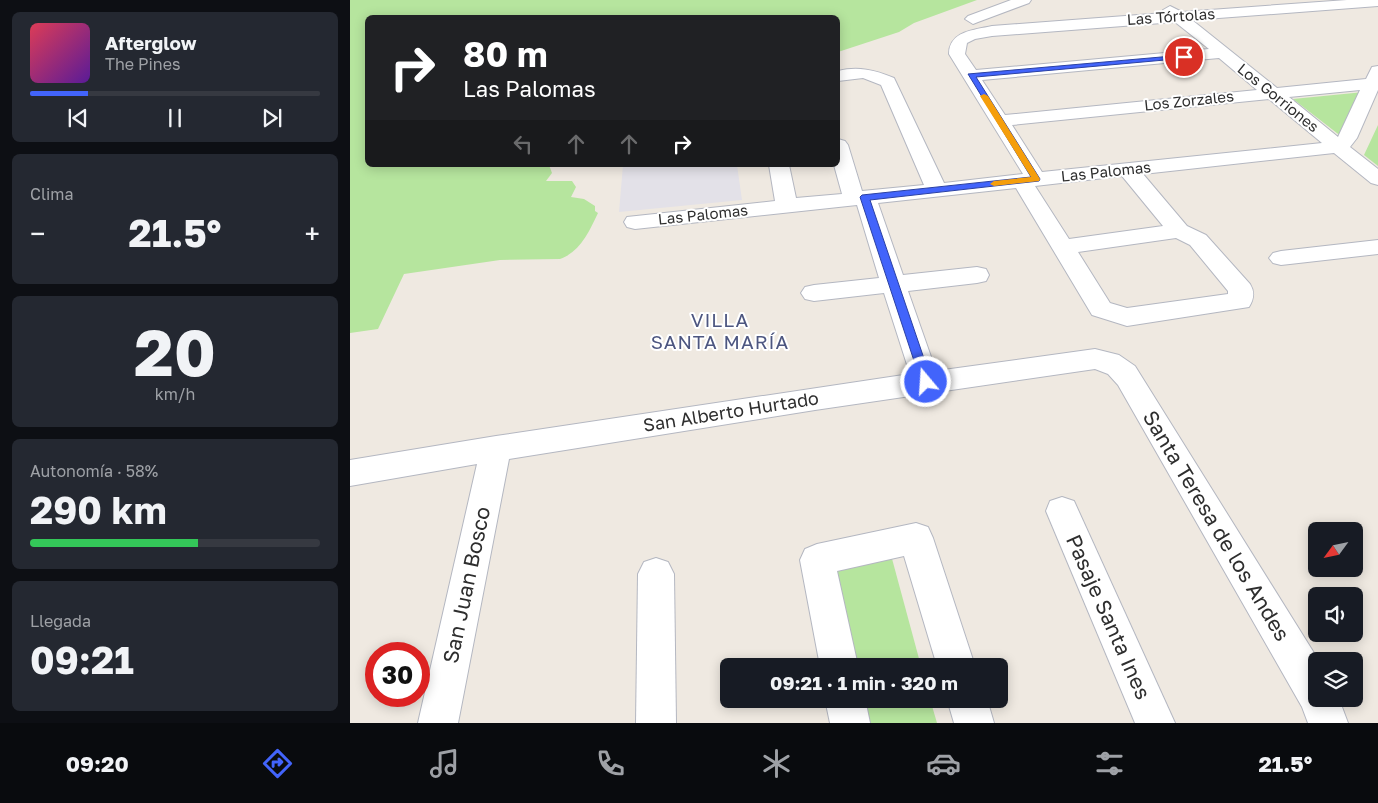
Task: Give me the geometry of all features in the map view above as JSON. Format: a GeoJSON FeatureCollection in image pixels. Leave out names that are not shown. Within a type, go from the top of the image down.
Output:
{"type":"FeatureCollection","features":[{"type":"Feature","properties":{"kind":"street"},"geometry":{"type":"LineString","coordinates":[[973,19],[1024,0]]}},
{"type":"Feature","properties":{"kind":"street","name":"Los Gorriones"},"geometry":{"type":"LineString","coordinates":[[1158,0],[1378,179]]}},
{"type":"Feature","properties":{"kind":"street"},"geometry":{"type":"LineString","coordinates":[[1242,0],[1257,11]]}},
{"type":"Feature","properties":{"kind":"street","name":"Las Tórtolas"},"geometry":{"type":"LineString","coordinates":[[971,76],[956,50],[958,44],[965,38],[984,32],[1257,11],[1333,2],[1378,2]]}},
{"type":"Feature","properties":{"kind":"street"},"geometry":{"type":"LineString","coordinates":[[998,10],[1013,30]]}},
{"type":"Feature","properties":{"kind":"street"},"geometry":{"type":"LineString","coordinates":[[1128,170],[1179,231],[1198,240],[1241,290],[1240,301],[1127,317],[1101,309],[1062,247],[1000,121],[971,76],[1223,53]]}},
{"type":"Feature","properties":{"kind":"street"},"geometry":{"type":"LineString","coordinates":[[840,75],[851,72],[868,72],[888,82],[938,190]]}},
{"type":"Feature","properties":{"kind":"street"},"geometry":{"type":"LineString","coordinates":[[1337,146],[1347,138],[1376,79]]}},
{"type":"Feature","properties":{"kind":"street","name":"Los Zorzales"},"geometry":{"type":"LineString","coordinates":[[1000,121],[1271,93],[1376,79]]}},
{"type":"Feature","properties":{"kind":"street","name":"Las Palomas"},"geometry":{"type":"LineString","coordinates":[[635,222],[1337,146]]}},
{"type":"Feature","properties":{"kind":"street"},"geometry":{"type":"LineString","coordinates":[[840,150],[894,284],[926,382]]}},
{"type":"Feature","properties":{"kind":"street"},"geometry":{"type":"LineString","coordinates":[[779,167],[787,206]]}},
{"type":"Feature","properties":{"kind":"street"},"geometry":{"type":"LineString","coordinates":[[1062,247],[1179,231]]}},
{"type":"Feature","properties":{"kind":"street"},"geometry":{"type":"LineString","coordinates":[[1281,258],[1378,247]]}},
{"type":"Feature","properties":{"kind":"street"},"geometry":{"type":"LineString","coordinates":[[814,293],[977,275]]}},
{"type":"Feature","properties":{"kind":"street","name":"San Alberto Hurtado"},"geometry":{"type":"LineString","coordinates":[[350,473],[496,448],[926,382],[1095,360],[1112,363]]}},
{"type":"Feature","properties":{"kind":"street","name":"Santa Teresa de los Andes"},"geometry":{"type":"LineString","coordinates":[[1112,363],[1128,378],[1308,680]]}},
{"type":"Feature","properties":{"kind":"street","name":"San Juan Bosco"},"geometry":{"type":"LineString","coordinates":[[438,723],[496,448]]}},
{"type":"Feature","properties":{"kind":"street","name":"Pasaje Santa Ines"},"geometry":{"type":"LineString","coordinates":[[1062,511],[1155,723]]}},
{"type":"Feature","properties":{"kind":"street"},"geometry":{"type":"LineString","coordinates":[[837,658],[817,560],[916,538],[954,658]]}},
{"type":"Feature","properties":{"kind":"street"},"geometry":{"type":"LineString","coordinates":[[656,574],[656,723]]}},
{"type":"Feature","properties":{"kind":"street"},"geometry":{"type":"LineString","coordinates":[[1323,707],[1328,723]]}},
{"type":"Feature","properties":{"kind":"street"},"geometry":{"type":"LineString","coordinates":[[847,708],[850,723]]}},
{"type":"Feature","properties":{"kind":"street"},"geometry":{"type":"LineString","coordinates":[[970,708],[974,723]]}},
{"type":"Feature","properties":{"kind":"shaded area"},"geometry":{"type":"Polygon","coordinates":[[[623,167],[737,167],[742,200],[619,212],[623,167]]]}},
{"type":"Feature","properties":{"kind":"green space"},"geometry":{"type":"Polygon","coordinates":[[[350,0],[977,0],[914,23],[899,32],[840,51],[840,15],[365,15],[365,167],[550,167],[552,173],[546,181],[572,181],[576,187],[571,197],[584,199],[595,206],[595,211],[598,213],[578,246],[573,252],[560,259],[500,260],[404,274],[378,329],[350,333],[350,0]]]}},
{"type":"Feature","properties":{"kind":"green space"},"geometry":{"type":"Polygon","coordinates":[[[1364,92],[1342,137],[1293,99],[1364,92]]]}},
{"type":"Feature","properties":{"kind":"green space"},"geometry":{"type":"Polygon","coordinates":[[[1378,125],[1378,166],[1364,155],[1378,125]]]}},
{"type":"Feature","properties":{"kind":"green space"},"geometry":{"type":"Polygon","coordinates":[[[891,555],[919,658],[852,658],[833,567],[891,555]]]}},
{"type":"Feature","properties":{"kind":"green space"},"geometry":{"type":"Polygon","coordinates":[[[863,708],[933,708],[937,723],[866,723],[863,708]]]}},
{"type":"Feature","properties":{"kind":"slow traffic"},"geometry":{"type":"LineString","coordinates":[[984,96],[1036,179],[994,184]]}},
{"type":"Feature","properties":{"kind":"district","name":"VILLA SANTA MARÍA"},"geometry":{"type":"Point","coordinates":[720,331]}},
{"type":"Feature","properties":{"kind":"route"},"geometry":{"type":"LineString","coordinates":[[926,382],[865,197],[1036,179],[971,76],[1184,57]]}}]}
